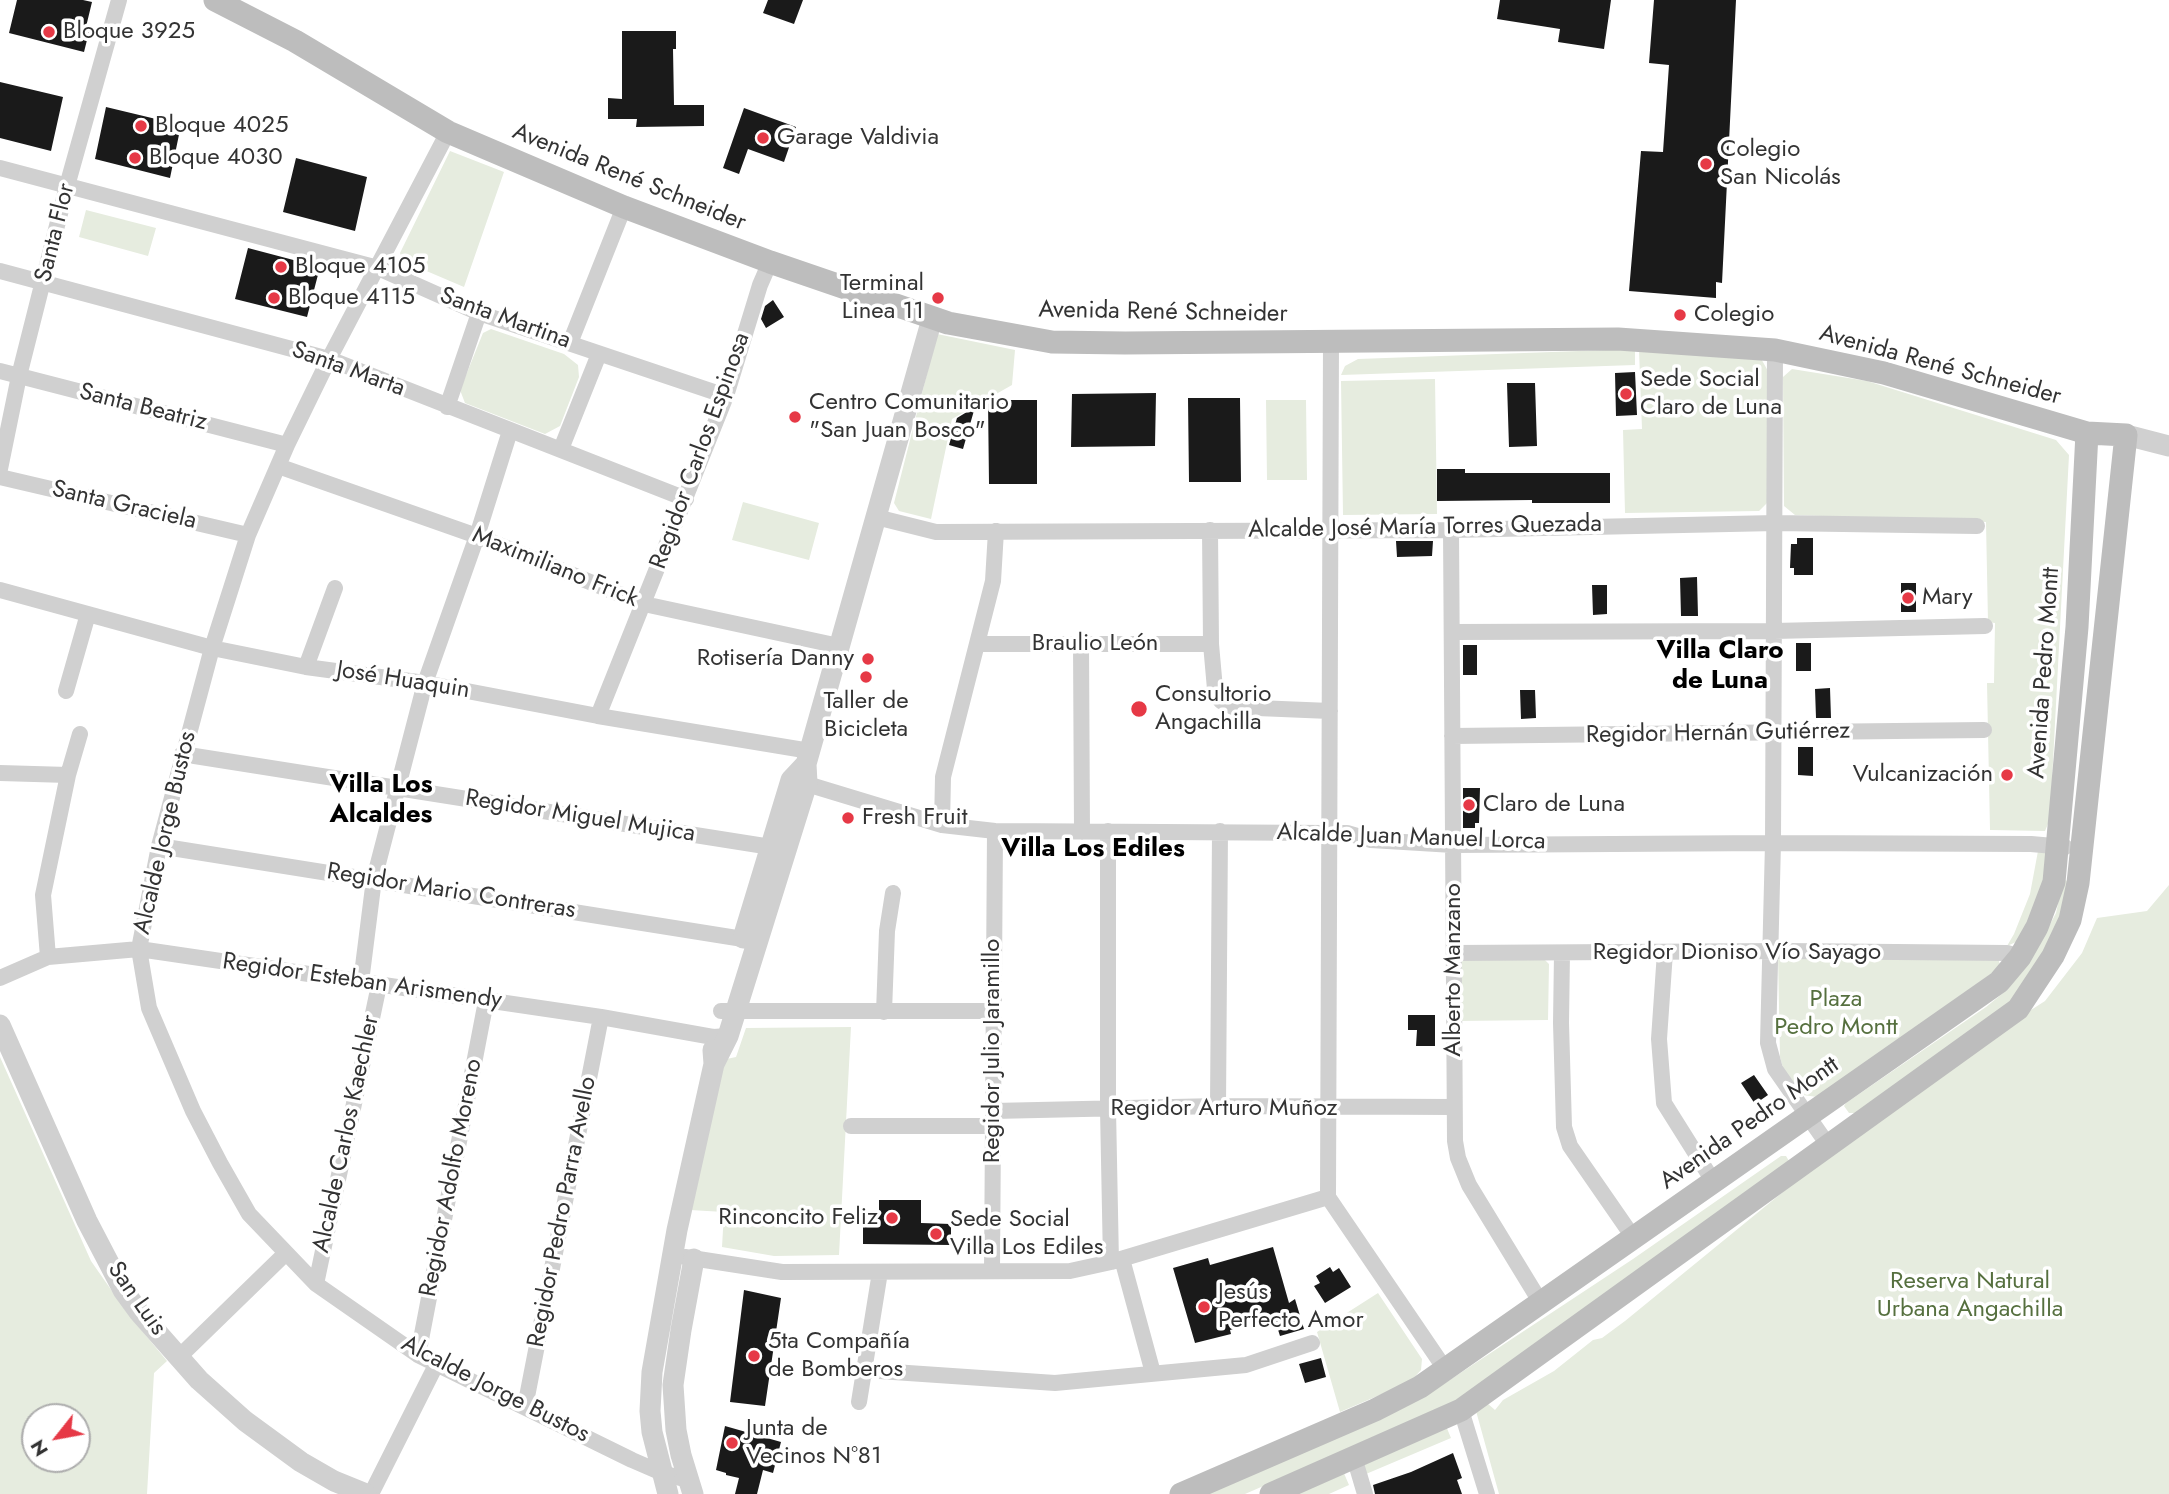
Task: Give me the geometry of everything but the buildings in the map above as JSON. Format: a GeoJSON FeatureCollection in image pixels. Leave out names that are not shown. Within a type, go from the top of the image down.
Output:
{"type":"FeatureCollection","features":[{"type":"Feature","properties":{"kind":"main road","name":"Avenida René Schneider"},"geometry":{"type":"LineString","coordinates":[[215,0],[295,41],[448,132],[624,207],[932,319],[1052,342],[1618,339],[1775,350],[1884,373],[2087,433],[2126,435]]}},
{"type":"Feature","properties":{"kind":"main road","name":"Avenida Pedro Montt"},"geometry":{"type":"LineString","coordinates":[[1181,1494],[1375,1410],[1420,1387],[1999,982],[2020,957],[2037,927],[2054,882],[2077,628],[2087,433]]}},
{"type":"Feature","properties":{"kind":"main road","name":"Avenida Pedro Montt"},"geometry":{"type":"LineString","coordinates":[[1270,1494],[1461,1410],[2018,1009],[2053,956],[2070,920],[2078,883],[2126,435]]}},
{"type":"Feature","properties":{"kind":"street","name":"Santa Flor"},"geometry":{"type":"LineString","coordinates":[[0,469],[19,376],[67,186],[119,0]]}},
{"type":"Feature","properties":{"kind":"street","name":"Alcalde Jorge Bustos"},"geometry":{"type":"LineString","coordinates":[[448,132],[329,359],[287,445],[248,535],[212,648],[159,846],[139,949],[149,1008],[193,1111],[249,1214],[316,1284],[418,1355],[690,1487]]}},
{"type":"Feature","properties":{"kind":"street","name":"Santa Martina"},"geometry":{"type":"LineString","coordinates":[[0,168],[378,268],[479,313],[726,396]]}},
{"type":"Feature","properties":{"kind":"street"},"geometry":{"type":"LineString","coordinates":[[570,343],[624,207]]}},
{"type":"Feature","properties":{"kind":"street","name":"Regidor Carlos Espinosa"},"geometry":{"type":"LineString","coordinates":[[598,716],[726,396],[760,285],[770,262]]}},
{"type":"Feature","properties":{"kind":"street","name":"Santa Marta"},"geometry":{"type":"LineString","coordinates":[[0,271],[329,359],[686,499]]}},
{"type":"Feature","properties":{"kind":"street"},"geometry":{"type":"LineString","coordinates":[[447,407],[479,313]]}},
{"type":"Feature","properties":{"kind":"street"},"geometry":{"type":"LineString","coordinates":[[668,1494],[652,1432],[650,1391],[672,1255],[713,1064],[803,770],[932,319]]}},
{"type":"Feature","properties":{"kind":"street"},"geometry":{"type":"LineString","coordinates":[[1331,341],[1328,1197],[1445,1369]]}},
{"type":"Feature","properties":{"kind":"street"},"geometry":{"type":"LineString","coordinates":[[1775,350],[1773,843],[1768,1043],[1775,1069],[1829,1145]]}},
{"type":"Feature","properties":{"kind":"street"},"geometry":{"type":"LineString","coordinates":[[561,449],[599,354]]}},
{"type":"Feature","properties":{"kind":"street","name":"Santa Beatriz"},"geometry":{"type":"LineString","coordinates":[[0,371],[287,445]]}},
{"type":"Feature","properties":{"kind":"street","name":"Alcalde Carlos Kaechler"},"geometry":{"type":"LineString","coordinates":[[360,982],[374,879],[425,683],[477,536],[510,431]]}},
{"type":"Feature","properties":{"kind":"street","name":"Avenida René Schneider"},"geometry":{"type":"LineString","coordinates":[[2126,435],[2169,446]]}},
{"type":"Feature","properties":{"kind":"street","name":"Maximiliano Frick"},"geometry":{"type":"LineString","coordinates":[[278,466],[477,536],[644,604],[839,646]]}},
{"type":"Feature","properties":{"kind":"street","name":"Santa Graciela"},"geometry":{"type":"LineString","coordinates":[[0,477],[248,535]]}},
{"type":"Feature","properties":{"kind":"street","name":"Alcalde José María Torres Quezada"},"geometry":{"type":"LineString","coordinates":[[876,517],[936,532],[1451,530],[1776,523],[1977,526]]}},
{"type":"Feature","properties":{"kind":"street"},"geometry":{"type":"LineString","coordinates":[[1210,530],[1211,644],[1215,689],[1221,701],[1233,707],[1330,711]]}},
{"type":"Feature","properties":{"kind":"street","name":"Alberto Manzano"},"geometry":{"type":"LineString","coordinates":[[1451,530],[1455,1141],[1466,1179],[1541,1303]]}},
{"type":"Feature","properties":{"kind":"street"},"geometry":{"type":"LineString","coordinates":[[942,825],[943,777],[993,581],[996,531]]}},
{"type":"Feature","properties":{"kind":"street"},"geometry":{"type":"LineString","coordinates":[[306,667],[335,588]]}},
{"type":"Feature","properties":{"kind":"street","name":"José Huaquin"},"geometry":{"type":"LineString","coordinates":[[0,590],[212,648],[306,667],[425,683],[598,716],[803,770]]}},
{"type":"Feature","properties":{"kind":"street"},"geometry":{"type":"LineString","coordinates":[[66,691],[88,614]]}},
{"type":"Feature","properties":{"kind":"street"},"geometry":{"type":"LineString","coordinates":[[1452,632],[1774,631],[1985,626]]}},
{"type":"Feature","properties":{"kind":"street"},"geometry":{"type":"LineString","coordinates":[[1081,643],[1082,832]]}},
{"type":"Feature","properties":{"kind":"street","name":"Braulio León"},"geometry":{"type":"LineString","coordinates":[[979,644],[1211,644]]}},
{"type":"Feature","properties":{"kind":"street","name":"Regidor Hernán Gutiérrez"},"geometry":{"type":"LineString","coordinates":[[1452,736],[1984,730]]}},
{"type":"Feature","properties":{"kind":"street"},"geometry":{"type":"LineString","coordinates":[[48,957],[43,895],[68,775],[80,734]]}},
{"type":"Feature","properties":{"kind":"street","name":"Regidor Miguel Mujica"},"geometry":{"type":"LineString","coordinates":[[182,754],[771,848]]}},
{"type":"Feature","properties":{"kind":"street"},"geometry":{"type":"LineString","coordinates":[[728,1011],[743,939],[771,848],[803,770]]}},
{"type":"Feature","properties":{"kind":"street","name":"Alcalde Juan Manuel Lorca"},"geometry":{"type":"LineString","coordinates":[[803,770],[942,825],[995,831],[1329,832],[1348,833],[1371,840],[1453,845],[2031,844],[2081,848]]}},
{"type":"Feature","properties":{"kind":"street"},"geometry":{"type":"LineString","coordinates":[[0,773],[68,775]]}},
{"type":"Feature","properties":{"kind":"street","name":"Regidor Julio Jaramillo"},"geometry":{"type":"LineString","coordinates":[[992,1271],[995,831]]}},
{"type":"Feature","properties":{"kind":"street"},"geometry":{"type":"LineString","coordinates":[[1108,831],[1108,1109],[1117,1260],[1153,1373]]}},
{"type":"Feature","properties":{"kind":"street"},"geometry":{"type":"LineString","coordinates":[[1218,1106],[1220,831]]}},
{"type":"Feature","properties":{"kind":"street","name":"Regidor Mario Contreras"},"geometry":{"type":"LineString","coordinates":[[159,846],[743,939]]}},
{"type":"Feature","properties":{"kind":"street"},"geometry":{"type":"LineString","coordinates":[[884,1012],[887,931],[893,893]]}},
{"type":"Feature","properties":{"kind":"street","name":"Regidor Esteban Arismendy"},"geometry":{"type":"LineString","coordinates":[[0,978],[48,957],[139,949],[720,1036]]}},
{"type":"Feature","properties":{"kind":"street","name":"Regidor Dioniso Vío Sayago"},"geometry":{"type":"LineString","coordinates":[[1454,953],[1770,951],[2007,953],[2020,957]]}},
{"type":"Feature","properties":{"kind":"street"},"geometry":{"type":"LineString","coordinates":[[1665,952],[1659,1039],[1664,1103],[1713,1181]]}},
{"type":"Feature","properties":{"kind":"street"},"geometry":{"type":"LineString","coordinates":[[1562,953],[1564,1127],[1570,1146],[1633,1237]]}},
{"type":"Feature","properties":{"kind":"street","name":"Alcalde Carlos Kaechler"},"geometry":{"type":"LineString","coordinates":[[316,1284],[379,985]]}},
{"type":"Feature","properties":{"kind":"street","name":"Regidor Adolfo Moreno"},"geometry":{"type":"LineString","coordinates":[[418,1355],[486,1000]]}},
{"type":"Feature","properties":{"kind":"street"},"geometry":{"type":"LineString","coordinates":[[728,1011],[993,1011]]}},
{"type":"Feature","properties":{"kind":"street","name":"Regidor Pedro Parra Avello"},"geometry":{"type":"LineString","coordinates":[[525,1407],[601,1017]]}},
{"type":"Feature","properties":{"kind":"street","name":"San Luis"},"geometry":{"type":"LineString","coordinates":[[0,1025],[87,1221],[123,1290],[139,1312],[222,1401],[269,1440],[334,1481],[368,1494]]}},
{"type":"Feature","properties":{"kind":"street","name":"Regidor Arturo Muñoz"},"geometry":{"type":"LineString","coordinates":[[851,1126],[993,1119],[1108,1109],[1218,1106],[1454,1107]]}},
{"type":"Feature","properties":{"kind":"street"},"geometry":{"type":"LineString","coordinates":[[672,1255],[782,1272],[1070,1271],[1117,1260],[1328,1197]]}},
{"type":"Feature","properties":{"kind":"street"},"geometry":{"type":"LineString","coordinates":[[179,1357],[286,1252]]}},
{"type":"Feature","properties":{"kind":"street"},"geometry":{"type":"LineString","coordinates":[[690,1487],[676,1430],[673,1385],[694,1259]]}},
{"type":"Feature","properties":{"kind":"street"},"geometry":{"type":"LineString","coordinates":[[859,1402],[880,1272]]}},
{"type":"Feature","properties":{"kind":"street"},"geometry":{"type":"LineString","coordinates":[[864,1370],[1055,1383],[1246,1365],[1312,1343]]}},
{"type":"Feature","properties":{"kind":"street"},"geometry":{"type":"LineString","coordinates":[[368,1494],[437,1363]]}},
{"type":"Feature","properties":{"kind":"street"},"geometry":{"type":"LineString","coordinates":[[1461,1410],[1486,1494]]}},
{"type":"Feature","properties":{"kind":"street"},"geometry":{"type":"LineString","coordinates":[[1354,1457],[1366,1494]]}},
{"type":"Feature","properties":{"kind":"green space"},"geometry":{"type":"Polygon","coordinates":[[[450,151],[504,172],[464,287],[403,261],[400,253],[450,151]]]}},
{"type":"Feature","properties":{"kind":"green space"},"geometry":{"type":"Polygon","coordinates":[[[86,210],[156,228],[148,256],[79,237],[86,210]]]}},
{"type":"Feature","properties":{"kind":"green space"},"geometry":{"type":"Polygon","coordinates":[[[491,329],[564,354],[578,365],[579,377],[560,426],[545,434],[465,403],[460,390],[483,333],[491,329]]]}},
{"type":"Feature","properties":{"kind":"green space"},"geometry":{"type":"Polygon","coordinates":[[[937,334],[1015,350],[1012,385],[952,419],[931,519],[899,511],[894,503],[937,334]]]}},
{"type":"Feature","properties":{"kind":"green space"},"geometry":{"type":"Polygon","coordinates":[[[1635,349],[1635,365],[1341,375],[1345,366],[1358,359],[1635,349]]]}},
{"type":"Feature","properties":{"kind":"green space"},"geometry":{"type":"Polygon","coordinates":[[[1639,350],[1759,355],[1768,371],[1768,502],[1759,511],[1625,513],[1623,430],[1642,429],[1639,350]]]}},
{"type":"Feature","properties":{"kind":"green space"},"geometry":{"type":"Polygon","coordinates":[[[1792,369],[1867,381],[2056,440],[2069,455],[2050,819],[2045,831],[1990,830],[1987,683],[1994,683],[1995,623],[1988,622],[1986,522],[1795,515],[1784,506],[1783,377],[1792,369]]]}},
{"type":"Feature","properties":{"kind":"green space"},"geometry":{"type":"Polygon","coordinates":[[[1435,379],[1437,514],[1343,515],[1341,381],[1435,379]]]}},
{"type":"Feature","properties":{"kind":"green space"},"geometry":{"type":"Polygon","coordinates":[[[1266,400],[1306,400],[1307,480],[1267,480],[1266,400]]]}},
{"type":"Feature","properties":{"kind":"green space"},"geometry":{"type":"Polygon","coordinates":[[[743,502],[819,523],[809,560],[732,540],[743,502]]]}},
{"type":"Feature","properties":{"kind":"green space"},"geometry":{"type":"Polygon","coordinates":[[[2038,851],[2047,853],[2052,867],[2023,939],[2007,946],[2030,894],[2038,851]]]}},
{"type":"Feature","properties":{"kind":"green space"},"geometry":{"type":"Polygon","coordinates":[[[2063,880],[2069,881],[2061,915],[2042,955],[2010,1002],[1856,1113],[1849,1113],[1844,1106],[1846,1103],[2008,989],[2037,949],[2056,913],[2063,880]]]}},
{"type":"Feature","properties":{"kind":"green space","name":"Reserva Natural Urbana Angachilla"},"geometry":{"type":"Polygon","coordinates":[[[2169,885],[2169,1494],[1499,1494],[1476,1411],[1487,1403],[1495,1410],[1503,1400],[1554,1371],[1593,1340],[1602,1338],[1625,1321],[1838,1147],[1958,1057],[2045,1001],[2082,953],[2097,918],[2147,911],[2169,885]]]}},
{"type":"Feature","properties":{"kind":"green space","name":"Plaza Pedro Montt"},"geometry":{"type":"Polygon","coordinates":[[[1778,956],[1997,956],[2001,967],[1817,1097],[1803,1095],[1783,1068],[1780,1057],[1778,956]]]}},
{"type":"Feature","properties":{"kind":"green space"},"geometry":{"type":"Polygon","coordinates":[[[1465,959],[1544,959],[1549,964],[1548,1020],[1456,1021],[1457,962],[1465,959]]]}},
{"type":"Feature","properties":{"kind":"green space"},"geometry":{"type":"Polygon","coordinates":[[[851,1027],[839,1255],[774,1256],[722,1247],[724,1212],[690,1210],[717,1061],[736,1057],[746,1028],[851,1027]]]}},
{"type":"Feature","properties":{"kind":"green space"},"geometry":{"type":"Polygon","coordinates":[[[0,1057],[91,1261],[128,1314],[167,1361],[154,1373],[147,1494],[0,1494],[0,1057]]]}},
{"type":"Feature","properties":{"kind":"green space"},"geometry":{"type":"Polygon","coordinates":[[[1781,1156],[1786,1156],[1789,1161],[1452,1404],[1245,1494],[1207,1494],[1430,1393],[1633,1259],[1781,1156]]]}},
{"type":"Feature","properties":{"kind":"green space"},"geometry":{"type":"Polygon","coordinates":[[[1378,1293],[1422,1359],[1421,1370],[1410,1382],[1340,1412],[1317,1332],[1378,1293]]]}},
{"type":"Feature","properties":{"kind":"green space"},"geometry":{"type":"Polygon","coordinates":[[[1446,1426],[1451,1438],[1366,1474],[1364,1465],[1446,1426]]]}},
{"type":"Feature","properties":{"kind":"green space"},"geometry":{"type":"Polygon","coordinates":[[[1343,1471],[1349,1485],[1329,1494],[1293,1494],[1343,1471]]]}},
{"type":"Feature","properties":{"kind":"place","name":"Bloque 3925"},"geometry":{"type":"Point","coordinates":[49,32]}},
{"type":"Feature","properties":{"kind":"place","name":"Bloque 4025"},"geometry":{"type":"Point","coordinates":[141,126]}},
{"type":"Feature","properties":{"kind":"place","name":"Garage Valdivia"},"geometry":{"type":"Point","coordinates":[763,138]}},
{"type":"Feature","properties":{"kind":"place","name":"Bloque 4030"},"geometry":{"type":"Point","coordinates":[135,158]}},
{"type":"Feature","properties":{"kind":"place","name":"Colegio San Nicolás"},"geometry":{"type":"Point","coordinates":[1706,164]}},
{"type":"Feature","properties":{"kind":"place","name":"Bloque 4105"},"geometry":{"type":"Point","coordinates":[281,267]}},
{"type":"Feature","properties":{"kind":"place","name":"Bloque 4115"},"geometry":{"type":"Point","coordinates":[274,298]}},
{"type":"Feature","properties":{"kind":"place","name":"Terminal Linea 11"},"geometry":{"type":"Point","coordinates":[938,298]}},
{"type":"Feature","properties":{"kind":"place","name":"Colegio"},"geometry":{"type":"Point","coordinates":[1680,315]}},
{"type":"Feature","properties":{"kind":"place","name":"Sede Social Claro de Luna"},"geometry":{"type":"Point","coordinates":[1626,394]}},
{"type":"Feature","properties":{"kind":"place","name":"Centro Comunitario \"San Juan Bosco\""},"geometry":{"type":"Point","coordinates":[795,417]}},
{"type":"Feature","properties":{"kind":"place","name":"Mary"},"geometry":{"type":"Point","coordinates":[1908,598]}},
{"type":"Feature","properties":{"kind":"place","name":"Rotisería Danny"},"geometry":{"type":"Point","coordinates":[868,659]}},
{"type":"Feature","properties":{"kind":"place","name":"Taller de Bicicleta"},"geometry":{"type":"Point","coordinates":[866,677]}},
{"type":"Feature","properties":{"kind":"place","name":"Consultorio Angachilla"},"geometry":{"type":"Point","coordinates":[1139,709]}},
{"type":"Feature","properties":{"kind":"place","name":"Vulcanización"},"geometry":{"type":"Point","coordinates":[2007,775]}},
{"type":"Feature","properties":{"kind":"place","name":"Claro de Luna"},"geometry":{"type":"Point","coordinates":[1469,805]}},
{"type":"Feature","properties":{"kind":"place","name":"Fresh Fruit"},"geometry":{"type":"Point","coordinates":[848,818]}},
{"type":"Feature","properties":{"kind":"place","name":"Rinconcito Feliz"},"geometry":{"type":"Point","coordinates":[892,1218]}},
{"type":"Feature","properties":{"kind":"place","name":"Sede Social Villa Los Ediles"},"geometry":{"type":"Point","coordinates":[936,1234]}},
{"type":"Feature","properties":{"kind":"place","name":"Jesús Perfecto Amor"},"geometry":{"type":"Point","coordinates":[1204,1307]}},
{"type":"Feature","properties":{"kind":"place","name":"5ta Compañía de Bomberos"},"geometry":{"type":"Point","coordinates":[754,1356]}},
{"type":"Feature","properties":{"kind":"place","name":"Junta de Vecinos N°81"},"geometry":{"type":"Point","coordinates":[732,1443]}},
{"type":"Feature","properties":{"kind":"district","name":"Villa Claro de Luna"},"geometry":{"type":"Point","coordinates":[1720,667]}},
{"type":"Feature","properties":{"kind":"district","name":"Villa Los Alcaldes"},"geometry":{"type":"Point","coordinates":[381,801]}},
{"type":"Feature","properties":{"kind":"district","name":"Villa Los Ediles"},"geometry":{"type":"Point","coordinates":[1093,850]}}]}
